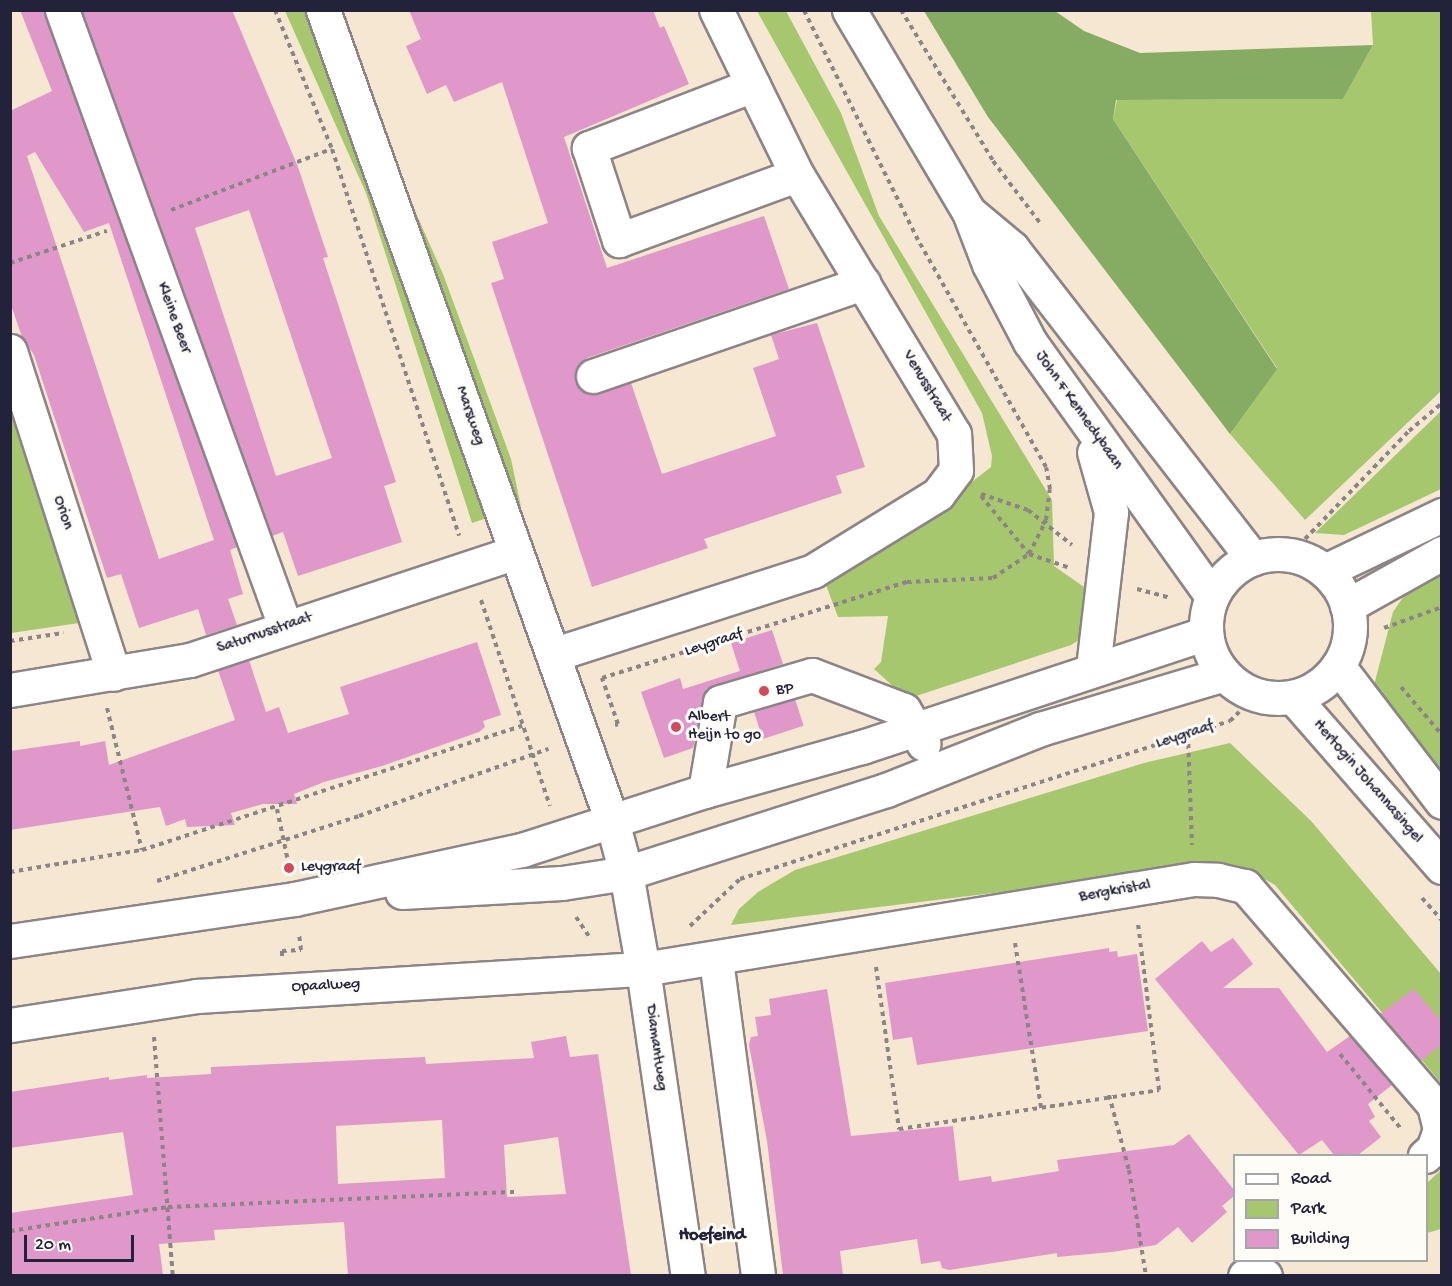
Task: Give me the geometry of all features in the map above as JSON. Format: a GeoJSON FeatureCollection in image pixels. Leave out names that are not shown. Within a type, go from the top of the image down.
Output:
{"type":"FeatureCollection","features":[{"type":"Feature","properties":{"kind":"street","name":"Kleine Beer"},"geometry":{"type":"LineString","coordinates":[[62,10],[285,626]]}},
{"type":"Feature","properties":{"kind":"street","name":"Marsweg"},"geometry":{"type":"LineString","coordinates":[[322,10],[369,134],[514,552],[555,654],[612,821]]}},
{"type":"Feature","properties":{"kind":"street","name":"Venusstraat"},"geometry":{"type":"LineString","coordinates":[[555,654],[813,571],[938,494],[956,470],[954,434],[797,175],[716,10]]}},
{"type":"Feature","properties":{"kind":"street","name":"John F Kennedybaan"},"geometry":{"type":"LineString","coordinates":[[849,10],[969,212],[989,264],[1025,332],[1198,592]]}},
{"type":"Feature","properties":{"kind":"street"},"geometry":{"type":"LineString","coordinates":[[753,85],[589,148],[619,240],[797,175]]}},
{"type":"Feature","properties":{"kind":"street","name":"John F Kennedybaan"},"geometry":{"type":"LineString","coordinates":[[969,212],[1012,248],[1253,559]]}},
{"type":"Feature","properties":{"kind":"street"},"geometry":{"type":"LineString","coordinates":[[593,376],[863,283]]}},
{"type":"Feature","properties":{"kind":"street","name":"Orion"},"geometry":{"type":"LineString","coordinates":[[10,351],[99,628],[106,675]]}},
{"type":"Feature","properties":{"kind":"street"},"geometry":{"type":"LineString","coordinates":[[1080,417],[1111,501],[1106,580],[1093,668]]}},
{"type":"Feature","properties":{"kind":"street"},"geometry":{"type":"LineString","coordinates":[[1212,677],[1211,655],[1198,592],[1236,567],[1253,559],[1293,556],[1334,567],[1442,515]]}},
{"type":"Feature","properties":{"kind":"street","name":"Saturnusstraat"},"geometry":{"type":"LineString","coordinates":[[10,690],[190,660],[285,626],[514,552]]}},
{"type":"Feature","properties":{"kind":"street"},"geometry":{"type":"LineString","coordinates":[[1355,602],[1442,554]]}},
{"type":"Feature","properties":{"kind":"street"},"geometry":{"type":"LineString","coordinates":[[295,899],[562,883],[627,873],[739,840],[936,770],[1040,729],[1212,677],[1255,695],[1293,697],[1311,690],[1338,666],[1349,640],[1355,602],[1334,567]]}},
{"type":"Feature","properties":{"kind":"street"},"geometry":{"type":"LineString","coordinates":[[10,941],[295,899],[560,838],[705,791],[862,747],[1093,668],[1206,633]]}},
{"type":"Feature","properties":{"kind":"street"},"geometry":{"type":"LineString","coordinates":[[1338,666],[1442,802]]}},
{"type":"Feature","properties":{"kind":"street"},"geometry":{"type":"LineString","coordinates":[[705,791],[720,702],[812,675],[904,710],[916,727],[936,770]]}},
{"type":"Feature","properties":{"kind":"street","name":"Hertogin Johannasingel"},"geometry":{"type":"LineString","coordinates":[[1293,697],[1442,867]]}},
{"type":"Feature","properties":{"kind":"street","name":"Diamantweg"},"geometry":{"type":"LineString","coordinates":[[612,821],[627,873],[628,970],[688,1275]]}},
{"type":"Feature","properties":{"kind":"street","name":"Bergkristal"},"geometry":{"type":"LineString","coordinates":[[628,970],[716,960],[1194,879],[1245,886],[1434,1105],[1440,1129],[1433,1149],[1416,1146]]}},
{"type":"Feature","properties":{"kind":"street"},"geometry":{"type":"LineString","coordinates":[[716,960],[758,1275]]}},
{"type":"Feature","properties":{"kind":"street","name":"Opaalweg"},"geometry":{"type":"LineString","coordinates":[[10,1025],[152,1003],[283,990],[628,970]]}},
{"type":"Feature","properties":{"kind":"path"},"geometry":{"type":"LineString","coordinates":[[275,10],[332,149],[560,838]]}},
{"type":"Feature","properties":{"kind":"path"},"geometry":{"type":"LineString","coordinates":[[804,10],[918,240],[1046,467],[1050,489],[1046,520],[1029,554]]}},
{"type":"Feature","properties":{"kind":"path"},"geometry":{"type":"LineString","coordinates":[[901,10],[993,161],[1044,227]]}},
{"type":"Feature","properties":{"kind":"path"},"geometry":{"type":"LineString","coordinates":[[10,263],[230,190],[369,134]]}},
{"type":"Feature","properties":{"kind":"path"},"geometry":{"type":"LineString","coordinates":[[1305,539],[1376,464],[1442,403]]}},
{"type":"Feature","properties":{"kind":"path"},"geometry":{"type":"LineString","coordinates":[[1106,580],[1046,520],[978,493],[1029,554],[1106,580],[1198,592]]}},
{"type":"Feature","properties":{"kind":"path"},"geometry":{"type":"LineString","coordinates":[[1296,537],[1326,548],[1334,567]]}},
{"type":"Feature","properties":{"kind":"path","name":"Leygraaf"},"geometry":{"type":"LineString","coordinates":[[144,884],[359,816],[618,724],[602,678],[907,582],[993,578],[1029,554]]}},
{"type":"Feature","properties":{"kind":"path"},"geometry":{"type":"LineString","coordinates":[[1355,602],[1368,632],[1442,607]]}},
{"type":"Feature","properties":{"kind":"path"},"geometry":{"type":"LineString","coordinates":[[10,641],[99,628]]}},
{"type":"Feature","properties":{"kind":"path"},"geometry":{"type":"LineString","coordinates":[[106,675],[142,850]]}},
{"type":"Feature","properties":{"kind":"path"},"geometry":{"type":"LineString","coordinates":[[1212,677],[1218,699],[1248,715]]}},
{"type":"Feature","properties":{"kind":"path","name":"Leygraaf"},"geometry":{"type":"LineString","coordinates":[[687,928],[740,879],[1230,721],[1239,712]]}},
{"type":"Feature","properties":{"kind":"path"},"geometry":{"type":"LineString","coordinates":[[10,872],[142,850],[522,726]]}},
{"type":"Feature","properties":{"kind":"path"},"geometry":{"type":"LineString","coordinates":[[1188,735],[1194,879]]}},
{"type":"Feature","properties":{"kind":"path"},"geometry":{"type":"LineString","coordinates":[[562,883],[568,904],[628,970]]}},
{"type":"Feature","properties":{"kind":"path"},"geometry":{"type":"LineString","coordinates":[[875,960],[899,1129],[1041,1108],[1109,1095],[1159,1090],[1138,922],[1150,921]]}},
{"type":"Feature","properties":{"kind":"path"},"geometry":{"type":"LineString","coordinates":[[1015,939],[1041,1108]]}},
{"type":"Feature","properties":{"kind":"path"},"geometry":{"type":"LineString","coordinates":[[152,1003],[173,1275]]}},
{"type":"Feature","properties":{"kind":"path"},"geometry":{"type":"LineString","coordinates":[[1332,1045],[1416,1146]]}},
{"type":"Feature","properties":{"kind":"path"},"geometry":{"type":"LineString","coordinates":[[1109,1095],[1129,1170],[1146,1275]]}},
{"type":"Feature","properties":{"kind":"path"},"geometry":{"type":"LineString","coordinates":[[10,1231],[168,1207],[516,1192]]}},
{"type":"Feature","properties":{"kind":"green space"},"geometry":{"type":"Polygon","coordinates":[[[285,11],[326,11],[443,274],[511,459],[521,507],[472,523],[366,193],[285,11]]]}},
{"type":"Feature","properties":{"kind":"green space"},"geometry":{"type":"Polygon","coordinates":[[[757,11],[786,11],[841,113],[879,216],[1052,500],[1054,566],[1094,594],[1089,634],[1071,645],[907,699],[874,669],[881,662],[888,616],[838,617],[823,577],[941,506],[991,467],[992,456],[982,413],[757,11]]]}},
{"type":"Feature","properties":{"kind":"green space"},"geometry":{"type":"Polygon","coordinates":[[[924,11],[1055,11],[1084,31],[1140,53],[1373,45],[1343,99],[1116,100],[1113,119],[1277,369],[1230,434],[988,117],[924,11]]]}},
{"type":"Feature","properties":{"kind":"green space"},"geometry":{"type":"Polygon","coordinates":[[[1371,11],[1441,11],[1441,391],[1305,520],[1230,434],[1277,368],[1113,119],[1117,100],[1343,99],[1373,45],[1371,11]]]}},
{"type":"Feature","properties":{"kind":"green space"},"geometry":{"type":"Polygon","coordinates":[[[10,382],[86,622],[11,633],[10,382]]]}},
{"type":"Feature","properties":{"kind":"green space"},"geometry":{"type":"Polygon","coordinates":[[[1441,411],[1441,489],[1344,535],[1315,533],[1441,411]]]}},
{"type":"Feature","properties":{"kind":"green space"},"geometry":{"type":"Polygon","coordinates":[[[1441,560],[1441,785],[1372,693],[1393,612],[1408,590],[1441,560]]]}},
{"type":"Feature","properties":{"kind":"green space"},"geometry":{"type":"Polygon","coordinates":[[[1230,743],[1312,822],[1441,974],[1441,1083],[1275,885],[1248,870],[1222,865],[731,925],[739,909],[758,892],[795,870],[1144,763],[1230,743]]]}},
{"type":"Feature","properties":{"kind":"green space"},"geometry":{"type":"Polygon","coordinates":[[[1441,1170],[1441,1229],[1428,1233],[1428,1182],[1441,1170]]]}},
{"type":"Feature","properties":{"kind":"building"},"geometry":{"type":"Polygon","coordinates":[[[20,10],[44,10],[237,547],[230,550],[243,594],[228,599],[237,625],[206,635],[198,609],[139,628],[121,574],[107,578],[34,355],[22,337],[10,302],[10,111],[52,91],[20,10]],[[35,152],[27,156],[159,559],[214,540],[109,223],[84,232],[35,152]]]}},
{"type":"Feature","properties":{"kind":"building"},"geometry":{"type":"Polygon","coordinates":[[[82,10],[232,10],[298,167],[328,257],[323,258],[396,482],[384,486],[402,542],[298,576],[283,532],[272,536],[82,10]],[[249,210],[195,228],[276,476],[332,458],[249,210]]]}},
{"type":"Feature","properties":{"kind":"building"},"geometry":{"type":"Polygon","coordinates":[[[409,10],[653,10],[660,28],[664,26],[689,84],[564,137],[607,268],[764,216],[789,289],[587,358],[575,372],[576,383],[590,394],[631,383],[662,474],[776,436],[753,368],[779,359],[771,335],[817,323],[865,467],[836,476],[842,493],[704,539],[708,548],[592,587],[491,283],[504,279],[492,242],[548,223],[502,82],[454,102],[446,85],[427,94],[406,46],[421,39],[409,10]]]}},
{"type":"Feature","properties":{"kind":"building"},"geometry":{"type":"Polygon","coordinates":[[[772,630],[783,664],[706,689],[693,748],[664,758],[641,692],[680,678],[683,689],[740,671],[731,643],[772,630]]]}},
{"type":"Feature","properties":{"kind":"building"},"geometry":{"type":"Polygon","coordinates":[[[477,642],[501,715],[483,721],[485,727],[479,732],[382,766],[324,782],[294,794],[297,804],[263,804],[231,813],[235,825],[187,827],[185,819],[166,826],[160,807],[10,830],[10,751],[80,741],[80,746],[105,741],[109,765],[235,720],[218,670],[249,660],[266,712],[279,707],[288,733],[349,714],[340,687],[477,642]]]}},
{"type":"Feature","properties":{"kind":"building"},"geometry":{"type":"Polygon","coordinates":[[[795,699],[804,726],[763,739],[754,712],[795,699]]]}},
{"type":"Feature","properties":{"kind":"building"},"geometry":{"type":"Polygon","coordinates":[[[1233,938],[1253,964],[1223,988],[1279,988],[1327,1052],[1350,1036],[1392,1085],[1368,1104],[1375,1117],[1369,1121],[1381,1137],[1359,1154],[1333,1154],[1322,1140],[1298,1154],[1155,979],[1202,941],[1211,952],[1233,938]]]}},
{"type":"Feature","properties":{"kind":"building"},"geometry":{"type":"Polygon","coordinates":[[[1109,948],[1109,952],[1117,951],[1118,957],[1137,954],[1148,1031],[917,1065],[912,1037],[893,1040],[885,983],[1109,948]]]}},
{"type":"Feature","properties":{"kind":"building"},"geometry":{"type":"Polygon","coordinates":[[[827,989],[851,1136],[953,1126],[959,1181],[991,1176],[992,1182],[1059,1171],[1057,1160],[1174,1145],[1189,1134],[1233,1189],[1233,1197],[1222,1206],[1227,1212],[1192,1243],[1178,1227],[1156,1245],[1057,1257],[1057,1253],[949,1270],[942,1268],[940,1261],[921,1264],[917,1239],[840,1251],[843,1275],[783,1275],[767,1141],[749,1045],[751,1037],[758,1036],[755,1017],[771,1015],[769,999],[827,989]]]}},
{"type":"Feature","properties":{"kind":"building"},"geometry":{"type":"Polygon","coordinates":[[[1414,989],[1442,1022],[1442,1044],[1421,1061],[1380,1014],[1414,989]]]}},
{"type":"Feature","properties":{"kind":"building"},"geometry":{"type":"Polygon","coordinates":[[[566,1036],[570,1057],[598,1054],[631,1275],[348,1275],[344,1222],[214,1230],[215,1240],[159,1244],[163,1275],[10,1275],[10,1213],[133,1195],[123,1132],[10,1148],[10,1092],[109,1077],[109,1080],[147,1075],[147,1078],[211,1074],[211,1067],[425,1057],[426,1064],[534,1058],[531,1042],[566,1036]],[[442,1120],[336,1126],[338,1184],[445,1178],[442,1120]],[[558,1137],[504,1145],[507,1197],[566,1194],[558,1137]]]}},
{"type":"Feature","properties":{"kind":"place","name":"BP"},"geometry":{"type":"Point","coordinates":[764,691]}},
{"type":"Feature","properties":{"kind":"place","name":"Albert Heijn to go"},"geometry":{"type":"Point","coordinates":[676,727]}},
{"type":"Feature","properties":{"kind":"place","name":"Leygraaf"},"geometry":{"type":"Point","coordinates":[289,868]}},
{"type":"Feature","properties":{"kind":"district","name":"Hoefeind"},"geometry":{"type":"Point","coordinates":[712,1236]}}]}
